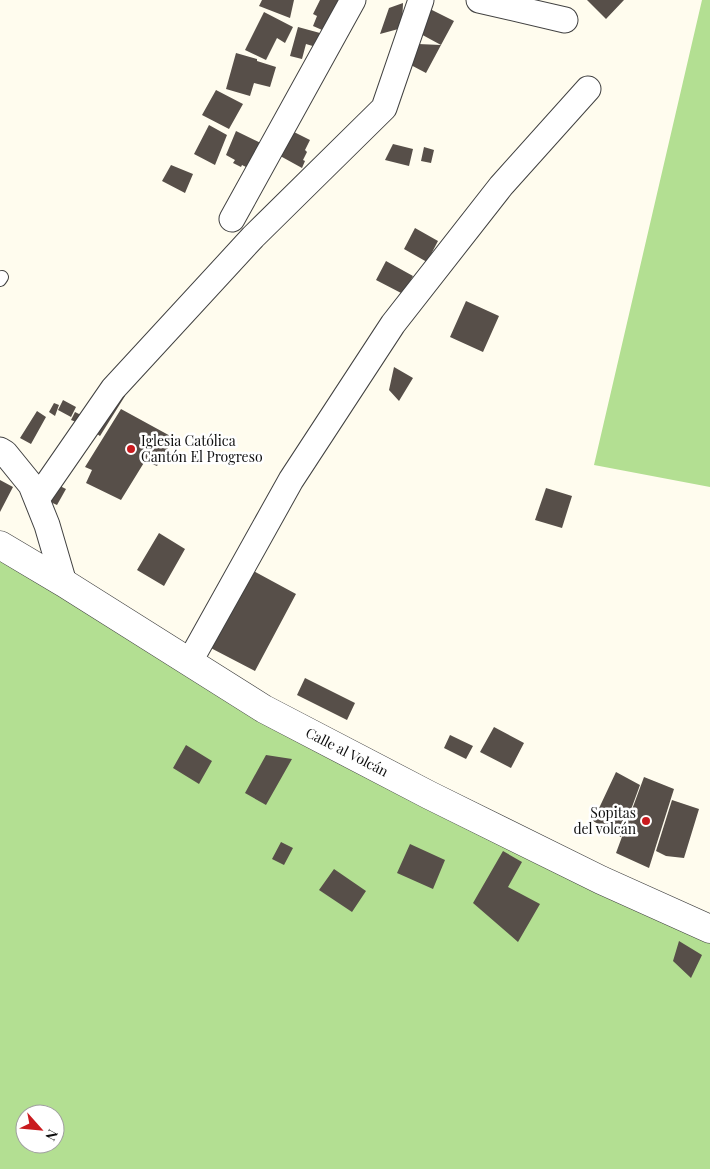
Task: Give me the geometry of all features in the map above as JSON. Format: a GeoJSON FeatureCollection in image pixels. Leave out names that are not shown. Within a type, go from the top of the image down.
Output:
{"type":"FeatureCollection","features":[{"type":"Feature","properties":{"kind":"street"},"geometry":{"type":"LineString","coordinates":[[232,219],[353,0]]}},
{"type":"Feature","properties":{"kind":"street"},"geometry":{"type":"LineString","coordinates":[[37,499],[114,389],[253,237],[384,108],[421,0]]}},
{"type":"Feature","properties":{"kind":"street"},"geometry":{"type":"LineString","coordinates":[[479,0],[566,20]]}},
{"type":"Feature","properties":{"kind":"street"},"geometry":{"type":"LineString","coordinates":[[190,661],[291,480],[393,324],[501,186],[588,89]]}},
{"type":"Feature","properties":{"kind":"street"},"geometry":{"type":"LineString","coordinates":[[0,450],[5,453],[31,485],[47,525],[64,583]]}},
{"type":"Feature","properties":{"kind":"street","name":"Calle al Volcán"},"geometry":{"type":"LineString","coordinates":[[0,546],[64,583],[264,709],[420,790],[601,880],[710,929]]}},
{"type":"Feature","properties":{"kind":"green space"},"geometry":{"type":"Polygon","coordinates":[[[702,0],[710,0],[710,487],[594,465],[702,0]]]}},
{"type":"Feature","properties":{"kind":"green space"},"geometry":{"type":"Polygon","coordinates":[[[0,545],[190,661],[710,929],[710,1169],[0,1169],[0,545]]]}},
{"type":"Feature","properties":{"kind":"building"},"geometry":{"type":"Polygon","coordinates":[[[262,0],[294,0],[290,18],[259,6],[262,0]]]}},
{"type":"Feature","properties":{"kind":"building"},"geometry":{"type":"Polygon","coordinates":[[[320,0],[339,0],[329,33],[313,26],[317,16],[313,14],[320,0]]]}},
{"type":"Feature","properties":{"kind":"building"},"geometry":{"type":"Polygon","coordinates":[[[587,0],[624,0],[606,19],[587,0]]]}},
{"type":"Feature","properties":{"kind":"building"},"geometry":{"type":"Polygon","coordinates":[[[403,3],[402,28],[380,34],[389,8],[403,3]]]}},
{"type":"Feature","properties":{"kind":"building"},"geometry":{"type":"Polygon","coordinates":[[[430,9],[454,21],[441,45],[417,32],[430,9]]]}},
{"type":"Feature","properties":{"kind":"building"},"geometry":{"type":"Polygon","coordinates":[[[264,12],[293,27],[285,43],[277,38],[266,60],[245,50],[264,12]]]}},
{"type":"Feature","properties":{"kind":"building"},"geometry":{"type":"Polygon","coordinates":[[[298,27],[320,33],[316,47],[306,44],[302,59],[290,56],[298,27]]]}},
{"type":"Feature","properties":{"kind":"building"},"geometry":{"type":"Polygon","coordinates":[[[418,44],[441,45],[426,73],[407,63],[418,44]]]}},
{"type":"Feature","properties":{"kind":"building"},"geometry":{"type":"Polygon","coordinates":[[[236,53],[276,67],[270,87],[254,83],[250,96],[226,89],[236,53]]]}},
{"type":"Feature","properties":{"kind":"building"},"geometry":{"type":"Polygon","coordinates":[[[216,90],[243,104],[229,129],[202,115],[216,90]]]}},
{"type":"Feature","properties":{"kind":"building"},"geometry":{"type":"Polygon","coordinates":[[[209,125],[227,135],[215,165],[194,154],[209,125]]]}},
{"type":"Feature","properties":{"kind":"building"},"geometry":{"type":"Polygon","coordinates":[[[286,128],[310,140],[305,150],[307,152],[302,168],[273,152],[286,128]]]}},
{"type":"Feature","properties":{"kind":"building"},"geometry":{"type":"Polygon","coordinates":[[[236,131],[267,146],[254,171],[233,163],[235,160],[226,155],[236,131]]]}},
{"type":"Feature","properties":{"kind":"building"},"geometry":{"type":"Polygon","coordinates":[[[393,144],[413,149],[409,166],[385,160],[393,144]]]}},
{"type":"Feature","properties":{"kind":"building"},"geometry":{"type":"Polygon","coordinates":[[[424,147],[434,150],[431,163],[421,161],[424,147]]]}},
{"type":"Feature","properties":{"kind":"building"},"geometry":{"type":"Polygon","coordinates":[[[171,165],[193,174],[185,193],[162,181],[171,165]]]}},
{"type":"Feature","properties":{"kind":"building"},"geometry":{"type":"Polygon","coordinates":[[[415,228],[438,241],[427,262],[404,249],[415,228]]]}},
{"type":"Feature","properties":{"kind":"building"},"geometry":{"type":"Polygon","coordinates":[[[386,261],[413,276],[403,294],[376,280],[386,261]]]}},
{"type":"Feature","properties":{"kind":"building"},"geometry":{"type":"Polygon","coordinates":[[[466,301],[499,316],[483,352],[450,337],[466,301]]]}},
{"type":"Feature","properties":{"kind":"building"},"geometry":{"type":"Polygon","coordinates":[[[394,367],[413,378],[399,401],[389,390],[394,367]]]}},
{"type":"Feature","properties":{"kind":"building"},"geometry":{"type":"Polygon","coordinates":[[[117,391],[125,396],[100,436],[93,431],[117,391]]]}},
{"type":"Feature","properties":{"kind":"building"},"geometry":{"type":"Polygon","coordinates":[[[63,400],[76,407],[71,417],[58,410],[63,400]]]}},
{"type":"Feature","properties":{"kind":"building"},"geometry":{"type":"Polygon","coordinates":[[[54,403],[59,405],[55,416],[49,412],[54,403]]]}},
{"type":"Feature","properties":{"kind":"building","name":"Iglesia Católica Cantón El Progreso"},"geometry":{"type":"Polygon","coordinates":[[[121,409],[174,438],[157,466],[145,461],[121,500],[86,483],[92,470],[85,467],[121,409]]]}},
{"type":"Feature","properties":{"kind":"building"},"geometry":{"type":"Polygon","coordinates":[[[37,411],[46,417],[31,444],[20,438],[37,411]]]}},
{"type":"Feature","properties":{"kind":"building"},"geometry":{"type":"Polygon","coordinates":[[[75,412],[83,416],[79,423],[71,420],[75,412]]]}},
{"type":"Feature","properties":{"kind":"building"},"geometry":{"type":"Polygon","coordinates":[[[0,480],[13,487],[0,512],[0,480]]]}},
{"type":"Feature","properties":{"kind":"building"},"geometry":{"type":"Polygon","coordinates":[[[56,484],[66,489],[57,505],[46,500],[56,484]]]}},
{"type":"Feature","properties":{"kind":"building"},"geometry":{"type":"Polygon","coordinates":[[[546,488],[572,496],[562,528],[535,520],[546,488]]]}},
{"type":"Feature","properties":{"kind":"building"},"geometry":{"type":"Polygon","coordinates":[[[159,533],[185,549],[164,586],[137,570],[159,533]]]}},
{"type":"Feature","properties":{"kind":"building"},"geometry":{"type":"Polygon","coordinates":[[[246,567],[296,594],[255,671],[205,645],[246,567]]]}},
{"type":"Feature","properties":{"kind":"building"},"geometry":{"type":"Polygon","coordinates":[[[305,678],[355,703],[347,720],[297,695],[305,678]]]}},
{"type":"Feature","properties":{"kind":"building"},"geometry":{"type":"Polygon","coordinates":[[[494,727],[524,743],[511,768],[480,752],[494,727]]]}},
{"type":"Feature","properties":{"kind":"building"},"geometry":{"type":"Polygon","coordinates":[[[450,735],[473,746],[466,759],[444,748],[450,735]]]}},
{"type":"Feature","properties":{"kind":"building"},"geometry":{"type":"Polygon","coordinates":[[[186,745],[212,761],[199,784],[173,768],[186,745]]]}},
{"type":"Feature","properties":{"kind":"building"},"geometry":{"type":"Polygon","coordinates":[[[266,755],[292,759],[266,805],[245,793],[266,755]]]}},
{"type":"Feature","properties":{"kind":"building"},"geometry":{"type":"Polygon","coordinates":[[[616,772],[640,785],[621,837],[593,821],[616,772]]]}},
{"type":"Feature","properties":{"kind":"building","name":"Sopitas del volcán"},"geometry":{"type":"Polygon","coordinates":[[[644,777],[674,789],[649,868],[616,853],[644,777]]]}},
{"type":"Feature","properties":{"kind":"building"},"geometry":{"type":"Polygon","coordinates":[[[672,800],[699,809],[684,858],[666,856],[656,851],[672,800]]]}},
{"type":"Feature","properties":{"kind":"building"},"geometry":{"type":"Polygon","coordinates":[[[281,842],[293,848],[284,865],[272,859],[281,842]]]}},
{"type":"Feature","properties":{"kind":"building"},"geometry":{"type":"Polygon","coordinates":[[[410,844],[445,860],[433,889],[397,873],[410,844]]]}},
{"type":"Feature","properties":{"kind":"building"},"geometry":{"type":"Polygon","coordinates":[[[503,851],[522,862],[508,887],[540,904],[518,942],[473,903],[503,851]]]}},
{"type":"Feature","properties":{"kind":"building"},"geometry":{"type":"Polygon","coordinates":[[[334,869],[366,891],[352,912],[319,890],[334,869]]]}},
{"type":"Feature","properties":{"kind":"building"},"geometry":{"type":"Polygon","coordinates":[[[679,941],[702,955],[691,978],[673,961],[679,941]]]}},
{"type":"Feature","properties":{"kind":"place","name":"Iglesia Católica Cantón El Progreso"},"geometry":{"type":"Point","coordinates":[131,449]}},
{"type":"Feature","properties":{"kind":"place","name":"Sopitas del volcán"},"geometry":{"type":"Point","coordinates":[646,821]}}]}
